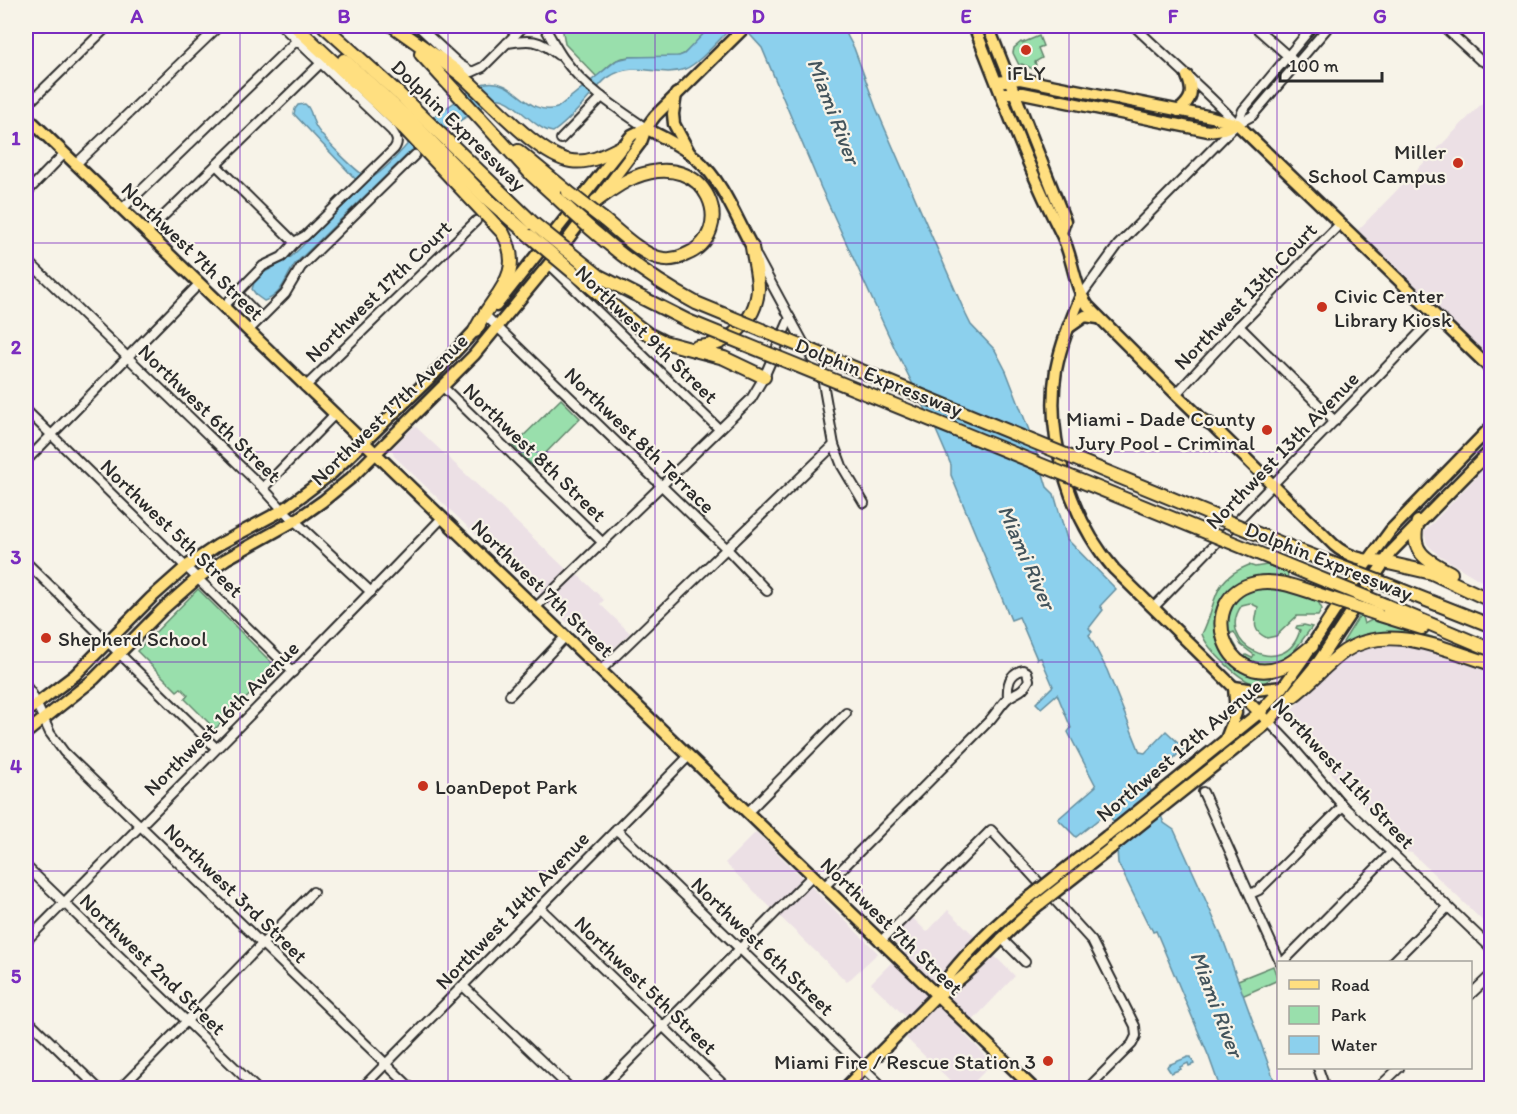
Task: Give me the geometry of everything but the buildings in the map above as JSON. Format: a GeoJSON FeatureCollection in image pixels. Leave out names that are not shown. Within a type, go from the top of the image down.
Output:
{"type":"FeatureCollection","features":[{"type":"Feature","properties":{"kind":"highway"},"geometry":{"type":"LineString","coordinates":[[295,26],[408,125],[437,146],[485,196],[532,230],[573,272],[636,325],[664,342],[723,358],[764,378]]}},
{"type":"Feature","properties":{"kind":"highway"},"geometry":{"type":"LineString","coordinates":[[306,26],[408,125]]}},
{"type":"Feature","properties":{"kind":"highway","name":"Dolphin Expressway"},"geometry":{"type":"LineString","coordinates":[[324,26],[427,120],[437,146]]}},
{"type":"Feature","properties":{"kind":"highway"},"geometry":{"type":"LineString","coordinates":[[392,26],[473,87],[539,146],[563,159],[591,160],[623,146]]}},
{"type":"Feature","properties":{"kind":"highway","name":"Dolphin Expressway"},"geometry":{"type":"LineString","coordinates":[[392,26],[555,197],[619,254],[668,288],[696,303],[1270,539],[1491,626]]}},
{"type":"Feature","properties":{"kind":"highway"},"geometry":{"type":"LineString","coordinates":[[494,133],[646,252],[660,259],[684,256],[698,248],[708,235],[713,217],[710,199],[701,184],[675,171],[635,176],[596,201]]}},
{"type":"Feature","properties":{"kind":"highway"},"geometry":{"type":"LineString","coordinates":[[437,146],[498,226],[509,245],[510,271],[506,283],[481,318],[475,331]]}},
{"type":"Feature","properties":{"kind":"highway","name":"Dolphin Expressway"},"geometry":{"type":"LineString","coordinates":[[532,230],[599,276],[688,321],[1381,609],[1489,649]]}},
{"type":"Feature","properties":{"kind":"highway"},"geometry":{"type":"LineString","coordinates":[[683,348],[714,345],[728,339],[742,327],[752,312],[756,299],[758,283],[752,247]]}},
{"type":"Feature","properties":{"kind":"highway"},"geometry":{"type":"LineString","coordinates":[[1418,522],[1415,537],[1418,549],[1423,556],[1461,579],[1486,598]]}},
{"type":"Feature","properties":{"kind":"highway"},"geometry":{"type":"LineString","coordinates":[[1384,562],[1432,573],[1486,598]]}},
{"type":"Feature","properties":{"kind":"highway"},"geometry":{"type":"LineString","coordinates":[[1312,646],[1283,667],[1267,670],[1253,668],[1243,664],[1230,652],[1222,637],[1223,614],[1229,601],[1247,585],[1272,582],[1381,609]]}},
{"type":"Feature","properties":{"kind":"highway"},"geometry":{"type":"LineString","coordinates":[[1293,696],[1344,652],[1358,644],[1381,638],[1404,638],[1491,664]]}},
{"type":"Feature","properties":{"kind":"main road"},"geometry":{"type":"LineString","coordinates":[[974,26],[1061,233],[1081,296],[1098,318],[1340,550],[1354,557],[1384,562]]}},
{"type":"Feature","properties":{"kind":"main road","name":"Northwest 17th Avenue"},"geometry":{"type":"LineString","coordinates":[[26,733],[75,695],[171,600],[226,559],[296,520],[333,494],[375,454],[474,355],[549,264],[641,142],[646,128],[676,94],[744,28]]}},
{"type":"Feature","properties":{"kind":"main road"},"geometry":{"type":"LineString","coordinates":[[988,28],[1065,221],[1061,233]]}},
{"type":"Feature","properties":{"kind":"main road"},"geometry":{"type":"LineString","coordinates":[[1178,111],[1191,96],[1192,89],[1187,76]]}},
{"type":"Feature","properties":{"kind":"main road"},"geometry":{"type":"LineString","coordinates":[[997,82],[1020,79],[1237,124],[1491,370]]}},
{"type":"Feature","properties":{"kind":"main road"},"geometry":{"type":"LineString","coordinates":[[1001,93],[1023,93],[1208,131],[1237,124]]}},
{"type":"Feature","properties":{"kind":"main road"},"geometry":{"type":"LineString","coordinates":[[676,94],[674,124],[689,153]]}},
{"type":"Feature","properties":{"kind":"main road","name":"Northwest 7th Street"},"geometry":{"type":"LineString","coordinates":[[26,116],[1033,1089]]}},
{"type":"Feature","properties":{"kind":"main road"},"geometry":{"type":"LineString","coordinates":[[646,128],[702,163],[714,178],[752,247]]}},
{"type":"Feature","properties":{"kind":"main road","name":"Northwest 17th Avenue"},"geometry":{"type":"LineString","coordinates":[[26,712],[75,675],[151,597],[187,566],[224,541],[283,510],[319,485],[364,443],[475,331],[632,135],[646,128]]}},
{"type":"Feature","properties":{"kind":"main road","name":"Northwest 11th Street"},"geometry":{"type":"LineString","coordinates":[[1081,296],[1058,362],[1054,391],[1062,468],[1082,522],[1114,569],[1269,722]]}},
{"type":"Feature","properties":{"kind":"main road"},"geometry":{"type":"LineString","coordinates":[[1068,328],[1085,316],[1098,318]]}},
{"type":"Feature","properties":{"kind":"main road","name":"Northwest 12th Avenue"},"geometry":{"type":"LineString","coordinates":[[846,1089],[936,996],[950,988],[1038,898],[1259,713],[1283,687],[1368,560],[1410,509],[1491,426]]}},
{"type":"Feature","properties":{"kind":"main road","name":"Northwest 12th Avenue"},"geometry":{"type":"LineString","coordinates":[[936,996],[944,981],[992,930],[1205,775],[1269,722],[1293,696],[1333,642],[1384,562],[1418,522],[1491,449]]}},
{"type":"Feature","properties":{"kind":"main road"},"geometry":{"type":"LineString","coordinates":[[1225,741],[1236,713],[1234,687],[1260,690],[1283,687]]}},
{"type":"Feature","properties":{"kind":"street"},"geometry":{"type":"LineString","coordinates":[[26,106],[108,26]]}},
{"type":"Feature","properties":{"kind":"street"},"geometry":{"type":"LineString","coordinates":[[76,165],[219,26]]}},
{"type":"Feature","properties":{"kind":"street"},"geometry":{"type":"LineString","coordinates":[[223,307],[263,266],[282,257],[305,236],[394,149],[398,141],[392,131],[282,26]]}},
{"type":"Feature","properties":{"kind":"street"},"geometry":{"type":"LineString","coordinates":[[418,26],[459,64],[472,72],[483,67],[524,26]]}},
{"type":"Feature","properties":{"kind":"street"},"geometry":{"type":"LineString","coordinates":[[544,26],[563,58]]}},
{"type":"Feature","properties":{"kind":"street"},"geometry":{"type":"LineString","coordinates":[[551,26],[554,41]]}},
{"type":"Feature","properties":{"kind":"street"},"geometry":{"type":"LineString","coordinates":[[1134,26],[1197,83],[1237,124]]}},
{"type":"Feature","properties":{"kind":"street"},"geometry":{"type":"LineString","coordinates":[[1254,26],[1297,64]]}},
{"type":"Feature","properties":{"kind":"street"},"geometry":{"type":"LineString","coordinates":[[1237,124],[1243,110],[1313,26]]}},
{"type":"Feature","properties":{"kind":"street"},"geometry":{"type":"LineString","coordinates":[[1081,296],[1118,245],[1237,124],[1252,116],[1329,26]]}},
{"type":"Feature","properties":{"kind":"street"},"geometry":{"type":"LineString","coordinates":[[1443,26],[1480,60],[1491,65]]}},
{"type":"Feature","properties":{"kind":"street"},"geometry":{"type":"LineString","coordinates":[[122,210],[297,40]]}},
{"type":"Feature","properties":{"kind":"street"},"geometry":{"type":"LineString","coordinates":[[507,43],[537,41],[546,45],[563,58],[599,94],[646,128]]}},
{"type":"Feature","properties":{"kind":"street"},"geometry":{"type":"LineString","coordinates":[[146,232],[321,63]]}},
{"type":"Feature","properties":{"kind":"street"},"geometry":{"type":"LineString","coordinates":[[561,139],[599,94]]}},
{"type":"Feature","properties":{"kind":"street"},"geometry":{"type":"LineString","coordinates":[[26,193],[64,154]]}},
{"type":"Feature","properties":{"kind":"street"},"geometry":{"type":"LineString","coordinates":[[248,331],[285,294],[301,267],[415,155]]}},
{"type":"Feature","properties":{"kind":"street"},"geometry":{"type":"LineString","coordinates":[[216,165],[296,242]]}},
{"type":"Feature","properties":{"kind":"street","name":"Northwest 17th Court"},"geometry":{"type":"LineString","coordinates":[[305,387],[476,221]]}},
{"type":"Feature","properties":{"kind":"street","name":"Northwest 13th Court"},"geometry":{"type":"LineString","coordinates":[[1176,394],[1239,326],[1340,224]]}},
{"type":"Feature","properties":{"kind":"street"},"geometry":{"type":"LineString","coordinates":[[752,247],[822,376],[834,445],[842,466],[864,503]]}},
{"type":"Feature","properties":{"kind":"street","name":"Northwest 6th Street"},"geometry":{"type":"LineString","coordinates":[[26,259],[283,510],[371,592]]}},
{"type":"Feature","properties":{"kind":"street","name":"Northwest 9th Street"},"geometry":{"type":"LineString","coordinates":[[549,264],[719,429]]}},
{"type":"Feature","properties":{"kind":"street"},"geometry":{"type":"LineString","coordinates":[[26,461],[199,284]]}},
{"type":"Feature","properties":{"kind":"street"},"geometry":{"type":"LineString","coordinates":[[237,293],[261,318]]}},
{"type":"Feature","properties":{"kind":"street","name":"Northwest 13th Avenue"},"geometry":{"type":"LineString","coordinates":[[1154,608],[1436,316]]}},
{"type":"Feature","properties":{"kind":"street","name":"Northwest 8th Terrace"},"geometry":{"type":"LineString","coordinates":[[487,317],[726,548],[767,591]]}},
{"type":"Feature","properties":{"kind":"street"},"geometry":{"type":"LineString","coordinates":[[535,608],[751,399],[764,378],[790,318]]}},
{"type":"Feature","properties":{"kind":"street"},"geometry":{"type":"LineString","coordinates":[[1239,326],[1335,421]]}},
{"type":"Feature","properties":{"kind":"street","name":"Northwest 8th Street"},"geometry":{"type":"LineString","coordinates":[[443,387],[603,543]]}},
{"type":"Feature","properties":{"kind":"street","name":"Northwest 5th Street"},"geometry":{"type":"LineString","coordinates":[[26,410],[293,672]]}},
{"type":"Feature","properties":{"kind":"street"},"geometry":{"type":"LineString","coordinates":[[263,488],[334,415]]}},
{"type":"Feature","properties":{"kind":"street"},"geometry":{"type":"LineString","coordinates":[[600,671],[834,445]]}},
{"type":"Feature","properties":{"kind":"street","name":"Northwest 16th Avenue"},"geometry":{"type":"LineString","coordinates":[[26,942],[442,518]]}},
{"type":"Feature","properties":{"kind":"street"},"geometry":{"type":"LineString","coordinates":[[26,562],[216,747]]}},
{"type":"Feature","properties":{"kind":"street"},"geometry":{"type":"LineString","coordinates":[[510,695],[565,637]]}},
{"type":"Feature","properties":{"kind":"street","name":"Northwest 3rd Street"},"geometry":{"type":"LineString","coordinates":[[26,686],[59,746],[411,1089]]}},
{"type":"Feature","properties":{"kind":"street"},"geometry":{"type":"LineString","coordinates":[[824,887],[989,721],[1008,698]]}},
{"type":"Feature","properties":{"kind":"street"},"geometry":{"type":"LineString","coordinates":[[747,813],[846,713]]}},
{"type":"Feature","properties":{"kind":"street","name":"Northwest 11th Street"},"geometry":{"type":"LineString","coordinates":[[1269,722],[1343,806],[1491,950]]}},
{"type":"Feature","properties":{"kind":"street","name":"Northwest 14th Avenue"},"geometry":{"type":"LineString","coordinates":[[362,1089],[688,756]]}},
{"type":"Feature","properties":{"kind":"street"},"geometry":{"type":"LineString","coordinates":[[1203,792],[1280,961]]}},
{"type":"Feature","properties":{"kind":"street"},"geometry":{"type":"LineString","coordinates":[[1250,894],[1259,890],[1343,806]]}},
{"type":"Feature","properties":{"kind":"street","name":"Northwest 6th Street"},"geometry":{"type":"LineString","coordinates":[[616,829],[884,1089]]}},
{"type":"Feature","properties":{"kind":"street"},"geometry":{"type":"LineString","coordinates":[[880,942],[990,830],[1096,947],[1137,1031],[1132,1044],[1088,1089]]}},
{"type":"Feature","properties":{"kind":"street"},"geometry":{"type":"LineString","coordinates":[[1283,961],[1391,853]]}},
{"type":"Feature","properties":{"kind":"street","name":"Northwest 2nd Street"},"geometry":{"type":"LineString","coordinates":[[26,866],[256,1089]]}},
{"type":"Feature","properties":{"kind":"street"},"geometry":{"type":"LineString","coordinates":[[602,1089],[812,876]]}},
{"type":"Feature","properties":{"kind":"street"},"geometry":{"type":"LineString","coordinates":[[121,1089],[313,892]]}},
{"type":"Feature","properties":{"kind":"street"},"geometry":{"type":"LineString","coordinates":[[1395,961],[1448,907]]}},
{"type":"Feature","properties":{"kind":"street","name":"Northwest 5th Street"},"geometry":{"type":"LineString","coordinates":[[540,908],[727,1089]]}},
{"type":"Feature","properties":{"kind":"street"},"geometry":{"type":"LineString","coordinates":[[1001,938],[1025,962]]}},
{"type":"Feature","properties":{"kind":"street"},"geometry":{"type":"LineString","coordinates":[[1472,993],[1491,974]]}},
{"type":"Feature","properties":{"kind":"street"},"geometry":{"type":"LineString","coordinates":[[463,986],[570,1089]]}},
{"type":"Feature","properties":{"kind":"street"},"geometry":{"type":"LineString","coordinates":[[26,1018],[98,1089]]}},
{"type":"Feature","properties":{"kind":"street"},"geometry":{"type":"LineString","coordinates":[[1318,1069],[1325,1089]]}},
{"type":"Feature","properties":{"kind":"street"},"geometry":{"type":"LineString","coordinates":[[1378,1089],[1398,1069]]}},
{"type":"Feature","properties":{"kind":"shaded area","name":"Miller School Campus"},"geometry":{"type":"Polygon","coordinates":[[[1491,94],[1491,369],[1356,232],[1491,94]]]}},
{"type":"Feature","properties":{"kind":"shaded area"},"geometry":{"type":"Polygon","coordinates":[[[415,426],[565,568],[580,577],[604,600],[600,604],[630,633],[604,658],[394,456],[392,448],[415,426]]]}},
{"type":"Feature","properties":{"kind":"shaded area"},"geometry":{"type":"Polygon","coordinates":[[[1491,461],[1491,587],[1437,554],[1427,544],[1424,532],[1491,461]]]}},
{"type":"Feature","properties":{"kind":"shaded area"},"geometry":{"type":"Polygon","coordinates":[[[1409,643],[1491,667],[1491,929],[1412,853],[1406,852],[1403,846],[1335,779],[1327,766],[1289,722],[1289,712],[1341,661],[1363,645],[1409,643]]]}},
{"type":"Feature","properties":{"kind":"shaded area"},"geometry":{"type":"Polygon","coordinates":[[[756,832],[878,953],[847,982],[725,863],[756,832]]]}},
{"type":"Feature","properties":{"kind":"shaded area"},"geometry":{"type":"Polygon","coordinates":[[[948,910],[1015,976],[962,1032],[993,1063],[968,1088],[958,1088],[906,1038],[916,1027],[871,983],[903,951],[891,938],[912,917],[927,932],[948,910]]]}},
{"type":"Feature","properties":{"kind":"green space"},"geometry":{"type":"Polygon","coordinates":[[[562,26],[711,26],[685,53],[670,58],[623,58],[615,61],[597,77],[565,44],[562,26]]]}},
{"type":"Feature","properties":{"kind":"green space","name":"iFLY"},"geometry":{"type":"Polygon","coordinates":[[[1039,36],[1043,46],[1038,48],[1042,58],[1035,62],[1033,69],[1019,65],[1013,53],[1014,48],[1021,42],[1039,36]]]}},
{"type":"Feature","properties":{"kind":"green space"},"geometry":{"type":"Polygon","coordinates":[[[561,399],[580,418],[533,466],[513,446],[561,399]]]}},
{"type":"Feature","properties":{"kind":"green space"},"geometry":{"type":"Polygon","coordinates":[[[1249,565],[1255,567],[1267,565],[1288,573],[1287,580],[1226,598],[1225,654],[1277,674],[1264,683],[1256,684],[1225,664],[1210,648],[1202,634],[1221,586],[1236,571],[1249,565]]]}},
{"type":"Feature","properties":{"kind":"green space"},"geometry":{"type":"Polygon","coordinates":[[[1268,585],[1316,598],[1322,609],[1318,616],[1297,616],[1276,636],[1267,638],[1258,632],[1255,625],[1258,607],[1250,603],[1242,605],[1236,619],[1237,633],[1244,644],[1255,652],[1268,655],[1281,654],[1292,645],[1300,630],[1296,628],[1297,626],[1312,627],[1291,655],[1269,667],[1243,659],[1246,655],[1252,658],[1254,655],[1241,645],[1234,632],[1229,634],[1237,648],[1234,652],[1224,628],[1230,606],[1241,593],[1268,585]]]}},
{"type":"Feature","properties":{"kind":"green space"},"geometry":{"type":"Polygon","coordinates":[[[198,589],[277,668],[215,729],[185,699],[188,695],[181,688],[177,691],[137,651],[198,589]]]}},
{"type":"Feature","properties":{"kind":"green space"},"geometry":{"type":"Polygon","coordinates":[[[1361,613],[1364,624],[1376,618],[1464,648],[1463,651],[1411,637],[1346,647],[1343,642],[1361,613]]]}},
{"type":"Feature","properties":{"kind":"green space"},"geometry":{"type":"Polygon","coordinates":[[[1273,966],[1277,977],[1277,980],[1242,996],[1238,980],[1273,966]]]}},
{"type":"Feature","properties":{"kind":"water"},"geometry":{"type":"Polygon","coordinates":[[[711,26],[733,26],[691,66],[666,72],[638,69],[619,72],[603,82],[569,119],[553,132],[537,125],[508,102],[495,99],[411,151],[295,264],[283,286],[275,295],[264,301],[252,289],[254,283],[265,272],[291,257],[360,189],[361,185],[294,114],[298,105],[307,106],[315,125],[324,138],[349,163],[370,179],[393,160],[432,118],[479,85],[496,83],[505,86],[537,107],[557,108],[617,60],[630,57],[679,56],[684,54],[711,26]]]}},
{"type":"Feature","properties":{"kind":"water","name":"Miami River"},"geometry":{"type":"Polygon","coordinates":[[[742,26],[842,26],[854,48],[876,108],[966,315],[971,325],[995,350],[1006,371],[1032,438],[1047,487],[1054,494],[1067,539],[1116,589],[1100,606],[1103,610],[1089,628],[1092,632],[1089,635],[1107,670],[1140,752],[1145,753],[1166,731],[1184,748],[1148,784],[1164,823],[1174,830],[1224,942],[1277,1088],[1220,1088],[1156,931],[1153,932],[1150,928],[1118,863],[1115,825],[1108,812],[1076,837],[1058,819],[1096,786],[1068,732],[1071,728],[1057,694],[1041,708],[1036,703],[1053,686],[1041,658],[1037,659],[1019,617],[1011,620],[951,475],[951,465],[935,428],[895,349],[821,188],[762,48],[742,26]]]}},
{"type":"Feature","properties":{"kind":"water"},"geometry":{"type":"Polygon","coordinates":[[[1191,1057],[1194,1064],[1189,1066],[1188,1063],[1171,1073],[1168,1065],[1191,1057]]]}},
{"type":"Feature","properties":{"kind":"place","name":"iFLY"},"geometry":{"type":"Point","coordinates":[1026,50]}},
{"type":"Feature","properties":{"kind":"place","name":"Miller School Campus"},"geometry":{"type":"Point","coordinates":[1458,163]}},
{"type":"Feature","properties":{"kind":"place","name":"Civic Center Library Kiosk"},"geometry":{"type":"Point","coordinates":[1322,307]}},
{"type":"Feature","properties":{"kind":"place","name":"Miami - Dade County Jury Pool - Criminal"},"geometry":{"type":"Point","coordinates":[1267,430]}},
{"type":"Feature","properties":{"kind":"place","name":"Shepherd School"},"geometry":{"type":"Point","coordinates":[46,638]}},
{"type":"Feature","properties":{"kind":"place","name":"LoanDepot Park"},"geometry":{"type":"Point","coordinates":[423,786]}},
{"type":"Feature","properties":{"kind":"place","name":"Miami Fire / Rescue Station 3"},"geometry":{"type":"Point","coordinates":[1048,1061]}}]}
